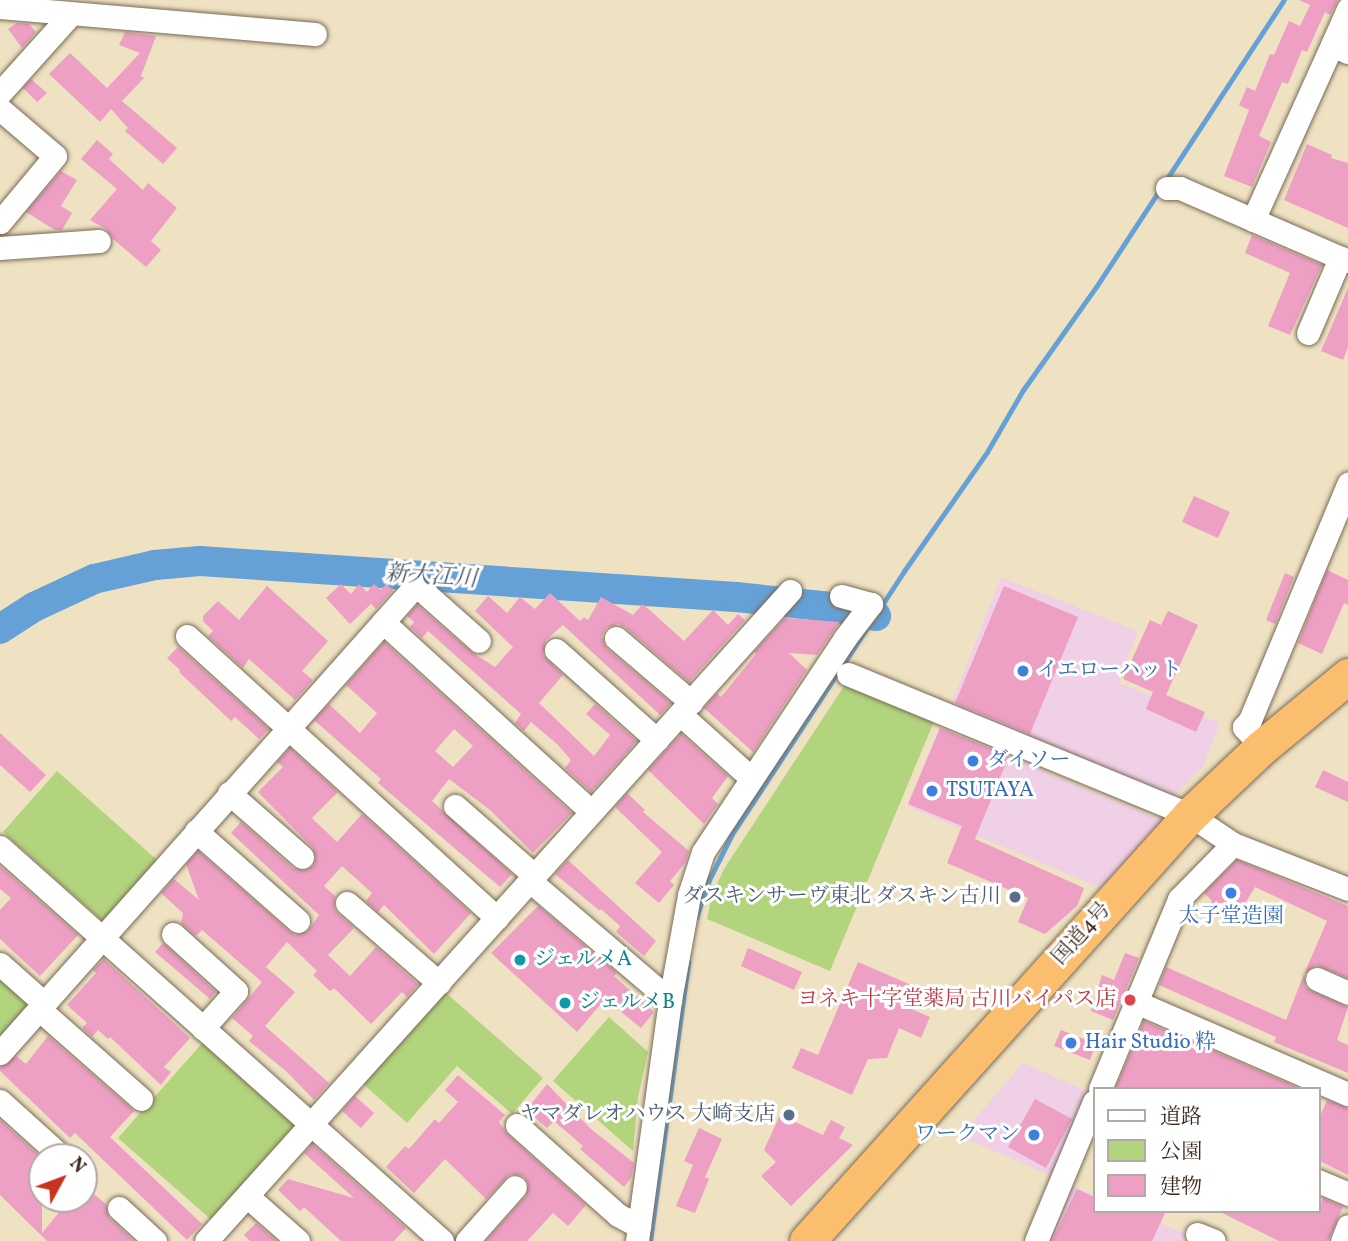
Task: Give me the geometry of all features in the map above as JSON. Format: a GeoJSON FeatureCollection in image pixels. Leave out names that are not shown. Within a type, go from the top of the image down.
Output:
{"type":"FeatureCollection","features":[{"type":"Feature","properties":{"kind":"highway","name":"国道4号"},"geometry":{"type":"LineString","coordinates":[[807,1241],[1210,829],[1262,747],[1348,677]]}},
{"type":"Feature","properties":{"kind":"highway","name":"国道4号"},"geometry":{"type":"LineString","coordinates":[[832,1241],[1069,973],[1210,829],[1348,702]]}},
{"type":"Feature","properties":{"kind":"street"},"geometry":{"type":"LineString","coordinates":[[0,8],[83,10],[315,34]]}},
{"type":"Feature","properties":{"kind":"street"},"geometry":{"type":"LineString","coordinates":[[1253,220],[1340,49],[1348,9]]}},
{"type":"Feature","properties":{"kind":"street"},"geometry":{"type":"LineString","coordinates":[[0,93],[83,10]]}},
{"type":"Feature","properties":{"kind":"street"},"geometry":{"type":"LineString","coordinates":[[0,109],[55,156],[0,222]]}},
{"type":"Feature","properties":{"kind":"street"},"geometry":{"type":"LineString","coordinates":[[1167,188],[1180,188],[1344,259],[1308,333]]}},
{"type":"Feature","properties":{"kind":"street"},"geometry":{"type":"LineString","coordinates":[[0,248],[99,242]]}},
{"type":"Feature","properties":{"kind":"street"},"geometry":{"type":"LineString","coordinates":[[1262,747],[1244,727],[1250,720],[1348,484]]}},
{"type":"Feature","properties":{"kind":"street"},"geometry":{"type":"LineString","coordinates":[[0,1053],[100,937],[416,585],[479,641]]}},
{"type":"Feature","properties":{"kind":"street"},"geometry":{"type":"LineString","coordinates":[[206,1241],[785,597]]}},
{"type":"Feature","properties":{"kind":"street"},"geometry":{"type":"LineString","coordinates":[[638,1234],[670,1000],[689,895],[704,852],[845,638],[856,600]]}},
{"type":"Feature","properties":{"kind":"street"},"geometry":{"type":"LineString","coordinates":[[383,622],[592,812]]}},
{"type":"Feature","properties":{"kind":"street"},"geometry":{"type":"LineString","coordinates":[[187,636],[497,918]]}},
{"type":"Feature","properties":{"kind":"street"},"geometry":{"type":"LineString","coordinates":[[616,638],[751,778]]}},
{"type":"Feature","properties":{"kind":"street"},"geometry":{"type":"LineString","coordinates":[[556,650],[657,740]]}},
{"type":"Feature","properties":{"kind":"street"},"geometry":{"type":"LineString","coordinates":[[848,674],[1348,889]]}},
{"type":"Feature","properties":{"kind":"street"},"geometry":{"type":"LineString","coordinates":[[229,793],[302,857]]}},
{"type":"Feature","properties":{"kind":"street"},"geometry":{"type":"LineString","coordinates":[[455,806],[532,879],[670,1000]]}},
{"type":"Feature","properties":{"kind":"street"},"geometry":{"type":"LineString","coordinates":[[1101,1087],[1210,829]]}},
{"type":"Feature","properties":{"kind":"street"},"geometry":{"type":"LineString","coordinates":[[196,831],[298,920]]}},
{"type":"Feature","properties":{"kind":"street"},"geometry":{"type":"LineString","coordinates":[[0,847],[442,1241]]}},
{"type":"Feature","properties":{"kind":"street"},"geometry":{"type":"LineString","coordinates":[[347,904],[439,982]]}},
{"type":"Feature","properties":{"kind":"street"},"geometry":{"type":"LineString","coordinates":[[173,934],[236,990],[203,1028]]}},
{"type":"Feature","properties":{"kind":"street"},"geometry":{"type":"LineString","coordinates":[[0,964],[141,1099]]}},
{"type":"Feature","properties":{"kind":"street"},"geometry":{"type":"LineString","coordinates":[[1317,979],[1348,993]]}},
{"type":"Feature","properties":{"kind":"street"},"geometry":{"type":"LineString","coordinates":[[1136,1002],[1348,1094]]}},
{"type":"Feature","properties":{"kind":"street"},"geometry":{"type":"LineString","coordinates":[[0,1101],[46,1143]]}},
{"type":"Feature","properties":{"kind":"street"},"geometry":{"type":"LineString","coordinates":[[1036,1241],[1092,1106]]}},
{"type":"Feature","properties":{"kind":"street"},"geometry":{"type":"LineString","coordinates":[[517,1125],[638,1234]]}},
{"type":"Feature","properties":{"kind":"street"},"geometry":{"type":"LineString","coordinates":[[1320,1182],[1348,1194]]}},
{"type":"Feature","properties":{"kind":"street"},"geometry":{"type":"LineString","coordinates":[[467,1241],[515,1187]]}},
{"type":"Feature","properties":{"kind":"street"},"geometry":{"type":"LineString","coordinates":[[247,1196],[298,1241]]}},
{"type":"Feature","properties":{"kind":"street"},"geometry":{"type":"LineString","coordinates":[[119,1208],[155,1241]]}},
{"type":"Feature","properties":{"kind":"street"},"geometry":{"type":"LineString","coordinates":[[1342,1241],[1348,1226]]}},
{"type":"Feature","properties":{"kind":"shaded area"},"geometry":{"type":"Polygon","coordinates":[[[1001,577],[1138,631],[1118,683],[1220,723],[1203,767],[1173,798],[949,710],[1001,577]]]}},
{"type":"Feature","properties":{"kind":"shaded area"},"geometry":{"type":"Polygon","coordinates":[[[940,727],[1172,825],[1101,888],[907,806],[940,727]]]}},
{"type":"Feature","properties":{"kind":"shaded area"},"geometry":{"type":"Polygon","coordinates":[[[1023,1063],[1091,1093],[1053,1177],[960,1136],[1023,1063]]]}},
{"type":"Feature","properties":{"kind":"shaded area"},"geometry":{"type":"Polygon","coordinates":[[[1073,1186],[1092,1194],[1092,1213],[1137,1213],[1186,1234],[1183,1241],[1049,1241],[1073,1186]]]}},
{"type":"Feature","properties":{"kind":"green space"},"geometry":{"type":"Polygon","coordinates":[[[846,683],[935,719],[830,971],[707,919],[712,895],[724,869],[846,683]]]}},
{"type":"Feature","properties":{"kind":"green space"},"geometry":{"type":"Polygon","coordinates":[[[57,771],[158,861],[105,923],[3,832],[57,771]]]}},
{"type":"Feature","properties":{"kind":"green space"},"geometry":{"type":"Polygon","coordinates":[[[0,974],[33,1003],[0,1038],[0,974]]]}},
{"type":"Feature","properties":{"kind":"green space"},"geometry":{"type":"Polygon","coordinates":[[[444,991],[543,1078],[512,1114],[457,1066],[407,1123],[362,1083],[444,991]]]}},
{"type":"Feature","properties":{"kind":"green space"},"geometry":{"type":"Polygon","coordinates":[[[609,1017],[648,1052],[638,1097],[633,1151],[553,1081],[609,1017]]]}},
{"type":"Feature","properties":{"kind":"green space"},"geometry":{"type":"Polygon","coordinates":[[[206,1039],[302,1124],[215,1223],[118,1138],[206,1039]]]}},
{"type":"Feature","properties":{"kind":"building"},"geometry":{"type":"Polygon","coordinates":[[[1299,0],[1338,0],[1330,15],[1325,12],[1307,52],[1302,50],[1288,84],[1282,82],[1259,136],[1271,142],[1252,187],[1224,176],[1249,110],[1239,105],[1247,87],[1255,91],[1270,54],[1274,55],[1289,21],[1300,26],[1310,5],[1299,0]]]}},
{"type":"Feature","properties":{"kind":"building"},"geometry":{"type":"Polygon","coordinates":[[[17,23],[29,24],[36,32],[22,48],[8,29],[17,23]]]}},
{"type":"Feature","properties":{"kind":"building"},"geometry":{"type":"Polygon","coordinates":[[[125,32],[156,36],[141,76],[144,78],[122,101],[177,148],[163,164],[125,131],[128,128],[111,109],[100,122],[49,74],[70,53],[107,88],[140,53],[119,45],[125,32]]]}},
{"type":"Feature","properties":{"kind":"building"},"geometry":{"type":"Polygon","coordinates":[[[31,79],[47,93],[37,102],[23,88],[31,79]]]}},
{"type":"Feature","properties":{"kind":"building"},"geometry":{"type":"Polygon","coordinates":[[[97,140],[113,154],[109,159],[143,190],[148,183],[177,208],[151,241],[161,250],[146,267],[113,239],[106,229],[90,220],[117,189],[81,159],[97,140]]]}},
{"type":"Feature","properties":{"kind":"building"},"geometry":{"type":"Polygon","coordinates":[[[1307,144],[1332,155],[1331,158],[1348,163],[1348,228],[1284,200],[1307,144]]]}},
{"type":"Feature","properties":{"kind":"building"},"geometry":{"type":"Polygon","coordinates":[[[61,171],[77,180],[61,206],[72,213],[62,230],[55,230],[26,212],[61,171]]]}},
{"type":"Feature","properties":{"kind":"building"},"geometry":{"type":"Polygon","coordinates":[[[1252,235],[1322,265],[1290,335],[1268,326],[1290,273],[1245,253],[1252,235]]]}},
{"type":"Feature","properties":{"kind":"building"},"geometry":{"type":"Polygon","coordinates":[[[1348,288],[1348,347],[1343,360],[1321,351],[1348,288]]]}},
{"type":"Feature","properties":{"kind":"building"},"geometry":{"type":"Polygon","coordinates":[[[1194,496],[1230,512],[1218,538],[1182,522],[1194,496]]]}},
{"type":"Feature","properties":{"kind":"building"},"geometry":{"type":"Polygon","coordinates":[[[1327,570],[1348,580],[1348,605],[1344,603],[1322,654],[1298,643],[1327,570]]]}},
{"type":"Feature","properties":{"kind":"building"},"geometry":{"type":"Polygon","coordinates":[[[1285,573],[1294,577],[1275,624],[1266,620],[1285,573]]]}},
{"type":"Feature","properties":{"kind":"building"},"geometry":{"type":"Polygon","coordinates":[[[341,584],[351,594],[359,584],[367,592],[374,584],[381,590],[386,584],[393,590],[376,609],[371,604],[350,624],[326,598],[341,584]]]}},
{"type":"Feature","properties":{"kind":"building"},"geometry":{"type":"Polygon","coordinates":[[[267,586],[328,641],[302,671],[313,680],[295,700],[249,659],[243,668],[208,636],[213,631],[203,621],[203,616],[218,601],[239,620],[267,586]]]}},
{"type":"Feature","properties":{"kind":"building"},"geometry":{"type":"Polygon","coordinates":[[[1004,586],[1078,617],[1030,734],[955,703],[1004,586]]]}},
{"type":"Feature","properties":{"kind":"building"},"geometry":{"type":"Polygon","coordinates":[[[550,593],[580,621],[584,617],[588,620],[601,597],[633,615],[643,604],[684,641],[713,610],[728,625],[738,614],[745,620],[689,682],[625,627],[618,624],[606,628],[602,636],[606,648],[671,703],[660,715],[563,625],[546,640],[543,655],[563,675],[539,703],[594,756],[610,735],[586,714],[595,704],[637,741],[591,792],[565,768],[571,760],[558,745],[531,722],[524,731],[515,723],[521,714],[428,631],[422,638],[410,627],[414,622],[407,616],[417,605],[470,651],[495,667],[513,647],[475,611],[488,596],[507,613],[520,597],[535,609],[550,593]]]}},
{"type":"Feature","properties":{"kind":"building"},"geometry":{"type":"Polygon","coordinates":[[[1168,611],[1198,625],[1166,695],[1205,712],[1196,732],[1146,709],[1153,692],[1123,679],[1150,620],[1161,625],[1168,611]]]}},
{"type":"Feature","properties":{"kind":"building"},"geometry":{"type":"Polygon","coordinates":[[[785,618],[840,622],[817,655],[789,653],[807,670],[753,752],[704,708],[717,693],[721,697],[756,654],[754,652],[785,618]]]}},
{"type":"Feature","properties":{"kind":"building"},"geometry":{"type":"Polygon","coordinates":[[[384,642],[572,813],[533,853],[490,810],[449,779],[432,801],[512,874],[500,887],[378,783],[381,779],[314,720],[329,704],[360,733],[377,713],[346,685],[384,642]],[[454,729],[435,751],[453,767],[473,746],[454,729]]]}},
{"type":"Feature","properties":{"kind":"building"},"geometry":{"type":"Polygon","coordinates":[[[178,647],[269,729],[259,739],[235,717],[231,721],[179,672],[167,658],[178,647]]]}},
{"type":"Feature","properties":{"kind":"building"},"geometry":{"type":"Polygon","coordinates":[[[940,728],[1009,756],[975,839],[1084,888],[1077,906],[1045,934],[1018,922],[1028,898],[947,863],[962,826],[908,804],[940,728]]]}},
{"type":"Feature","properties":{"kind":"building"},"geometry":{"type":"Polygon","coordinates":[[[0,733],[46,775],[30,792],[0,765],[0,733]]]}},
{"type":"Feature","properties":{"kind":"building"},"geometry":{"type":"Polygon","coordinates":[[[681,734],[728,776],[712,798],[718,804],[704,824],[648,770],[681,734]]]}},
{"type":"Feature","properties":{"kind":"building"},"geometry":{"type":"Polygon","coordinates":[[[290,748],[338,792],[312,818],[337,842],[362,814],[471,913],[434,954],[384,905],[378,912],[366,901],[372,893],[342,866],[324,886],[335,896],[334,907],[337,913],[354,928],[328,955],[350,976],[376,947],[418,984],[407,997],[402,992],[371,1024],[334,988],[330,991],[313,975],[317,971],[287,942],[266,967],[295,992],[265,1026],[329,1083],[314,1100],[287,1072],[249,1041],[253,1036],[232,1018],[262,982],[202,930],[196,936],[181,923],[183,913],[161,893],[174,879],[199,900],[186,864],[198,851],[289,931],[296,935],[308,931],[319,915],[231,833],[241,822],[293,868],[306,870],[313,866],[316,859],[312,847],[258,792],[283,767],[277,762],[290,748]]]}},
{"type":"Feature","properties":{"kind":"building"},"geometry":{"type":"Polygon","coordinates":[[[1323,770],[1348,782],[1348,802],[1315,787],[1323,770]]]}},
{"type":"Feature","properties":{"kind":"building"},"geometry":{"type":"Polygon","coordinates":[[[627,793],[645,810],[643,812],[689,851],[685,863],[670,881],[674,885],[659,903],[635,883],[662,852],[615,807],[627,793]]]}},
{"type":"Feature","properties":{"kind":"building"},"geometry":{"type":"Polygon","coordinates":[[[568,860],[656,941],[644,956],[616,932],[620,926],[555,874],[568,860]]]}},
{"type":"Feature","properties":{"kind":"building"},"geometry":{"type":"Polygon","coordinates":[[[1237,860],[1348,906],[1348,978],[1316,965],[1304,974],[1327,921],[1255,887],[1232,924],[1207,910],[1212,901],[1204,893],[1237,860]]]}},
{"type":"Feature","properties":{"kind":"building"},"geometry":{"type":"Polygon","coordinates":[[[0,866],[78,935],[40,976],[0,939],[0,910],[11,898],[0,889],[0,866]]]}},
{"type":"Feature","properties":{"kind":"building"},"geometry":{"type":"Polygon","coordinates":[[[538,906],[617,973],[614,976],[654,1012],[641,1028],[605,999],[577,1032],[491,953],[538,906]]]}},
{"type":"Feature","properties":{"kind":"building"},"geometry":{"type":"Polygon","coordinates":[[[163,943],[216,992],[210,999],[155,952],[163,943]]]}},
{"type":"Feature","properties":{"kind":"building"},"geometry":{"type":"Polygon","coordinates":[[[748,948],[802,972],[794,990],[741,966],[748,948]]]}},
{"type":"Feature","properties":{"kind":"building"},"geometry":{"type":"Polygon","coordinates":[[[1125,953],[1139,958],[1113,1020],[1091,1011],[1102,975],[1114,980],[1125,953]]]}},
{"type":"Feature","properties":{"kind":"building"},"geometry":{"type":"Polygon","coordinates":[[[104,959],[190,1038],[164,1067],[171,1072],[161,1085],[110,1037],[108,1039],[98,1030],[92,1037],[82,1028],[87,1023],[67,1005],[96,973],[93,970],[104,959]]]}},
{"type":"Feature","properties":{"kind":"building"},"geometry":{"type":"Polygon","coordinates":[[[858,962],[918,988],[909,1008],[930,1017],[921,1038],[899,1028],[887,1058],[868,1059],[852,1095],[792,1068],[801,1048],[818,1055],[858,962]]]}},
{"type":"Feature","properties":{"kind":"building"},"geometry":{"type":"Polygon","coordinates":[[[1166,967],[1286,1020],[1304,974],[1305,987],[1348,1007],[1337,1040],[1348,1045],[1348,1073],[1274,1042],[1276,1037],[1159,985],[1166,967]]]}},
{"type":"Feature","properties":{"kind":"building"},"geometry":{"type":"Polygon","coordinates":[[[1144,1021],[1296,1087],[1116,1087],[1144,1021]]]}},
{"type":"Feature","properties":{"kind":"building"},"geometry":{"type":"Polygon","coordinates":[[[1061,1030],[1096,1044],[1090,1060],[1054,1046],[1061,1030]]]}},
{"type":"Feature","properties":{"kind":"building"},"geometry":{"type":"Polygon","coordinates":[[[48,1036],[134,1111],[110,1137],[202,1224],[187,1240],[98,1155],[98,1143],[85,1143],[75,1133],[70,1138],[0,1071],[0,1067],[16,1056],[26,1064],[48,1036]]]}},
{"type":"Feature","properties":{"kind":"building"},"geometry":{"type":"Polygon","coordinates":[[[458,1075],[505,1115],[499,1122],[508,1135],[586,1205],[568,1226],[553,1213],[527,1241],[486,1241],[526,1196],[528,1183],[524,1176],[510,1174],[486,1199],[445,1159],[414,1193],[386,1167],[405,1146],[409,1149],[435,1119],[439,1123],[458,1102],[445,1090],[458,1075]]]}},
{"type":"Feature","properties":{"kind":"building"},"geometry":{"type":"Polygon","coordinates":[[[547,1084],[591,1129],[634,1163],[631,1178],[624,1187],[580,1149],[583,1146],[554,1121],[547,1128],[534,1117],[539,1111],[531,1104],[547,1084]]]}},
{"type":"Feature","properties":{"kind":"building"},"geometry":{"type":"Polygon","coordinates":[[[355,1096],[374,1113],[361,1128],[342,1111],[355,1096]]]}},
{"type":"Feature","properties":{"kind":"building"},"geometry":{"type":"Polygon","coordinates":[[[1035,1099],[1072,1119],[1046,1168],[1008,1147],[1035,1099]]]}},
{"type":"Feature","properties":{"kind":"building"},"geometry":{"type":"Polygon","coordinates":[[[1327,1100],[1348,1108],[1348,1175],[1320,1161],[1320,1116],[1327,1100]]]}},
{"type":"Feature","properties":{"kind":"building"},"geometry":{"type":"Polygon","coordinates":[[[780,1115],[823,1135],[831,1120],[845,1127],[839,1138],[853,1145],[791,1206],[761,1176],[776,1162],[764,1150],[780,1115]]]}},
{"type":"Feature","properties":{"kind":"building"},"geometry":{"type":"Polygon","coordinates":[[[0,1120],[28,1145],[28,1213],[42,1213],[42,1233],[58,1213],[98,1213],[98,1197],[106,1204],[109,1218],[134,1241],[47,1241],[0,1195],[0,1120]]]}},
{"type":"Feature","properties":{"kind":"building"},"geometry":{"type":"Polygon","coordinates":[[[699,1128],[722,1139],[705,1177],[709,1179],[695,1213],[676,1206],[693,1165],[684,1161],[699,1128]]]}},
{"type":"Feature","properties":{"kind":"building"},"geometry":{"type":"Polygon","coordinates":[[[312,1144],[406,1228],[394,1241],[341,1241],[304,1207],[300,1211],[278,1190],[288,1179],[354,1198],[304,1153],[312,1144]]]}},
{"type":"Feature","properties":{"kind":"building"},"geometry":{"type":"Polygon","coordinates":[[[1077,1189],[1092,1196],[1092,1213],[1165,1213],[1152,1241],[1052,1241],[1077,1189]]]}},
{"type":"Feature","properties":{"kind":"building"},"geometry":{"type":"Polygon","coordinates":[[[1323,1198],[1343,1207],[1328,1241],[1279,1241],[1222,1213],[1320,1213],[1323,1198]]]}},
{"type":"Feature","properties":{"kind":"building"},"geometry":{"type":"Polygon","coordinates":[[[256,1223],[277,1241],[250,1241],[244,1235],[256,1223]]]}},
{"type":"Feature","properties":{"kind":"waterway"},"geometry":{"type":"LineString","coordinates":[[696,918],[709,880],[732,834],[904,571],[987,452],[1023,390],[1096,287],[1284,0]]}},
{"type":"Feature","properties":{"kind":"waterway","name":"新大江川"},"geometry":{"type":"LineString","coordinates":[[0,629],[34,607],[94,579],[155,565],[200,561],[736,597],[831,607],[876,616]]}},
{"type":"Feature","properties":{"kind":"waterway"},"geometry":{"type":"LineString","coordinates":[[650,1241],[688,962]]}},
{"type":"Feature","properties":{"kind":"place","name":"イエローハット"},"geometry":{"type":"Point","coordinates":[1023,671]}},
{"type":"Feature","properties":{"kind":"place","name":"ダイソー"},"geometry":{"type":"Point","coordinates":[973,761]}},
{"type":"Feature","properties":{"kind":"place","name":"TSUTAYA"},"geometry":{"type":"Point","coordinates":[932,791]}},
{"type":"Feature","properties":{"kind":"place","name":"太子堂造園"},"geometry":{"type":"Point","coordinates":[1231,893]}},
{"type":"Feature","properties":{"kind":"place","name":"ダスキンサーヴ東北 ダスキン古川"},"geometry":{"type":"Point","coordinates":[1015,897]}},
{"type":"Feature","properties":{"kind":"place","name":"ジェルメA"},"geometry":{"type":"Point","coordinates":[520,960]}},
{"type":"Feature","properties":{"kind":"place","name":"ヨネキ十字堂薬局 古川バイパス店"},"geometry":{"type":"Point","coordinates":[1130,1000]}},
{"type":"Feature","properties":{"kind":"place","name":"ジェルメB"},"geometry":{"type":"Point","coordinates":[565,1003]}},
{"type":"Feature","properties":{"kind":"place","name":"Hair Studio 粋"},"geometry":{"type":"Point","coordinates":[1071,1043]}},
{"type":"Feature","properties":{"kind":"place","name":"ヤマダレオハウス 大崎支店"},"geometry":{"type":"Point","coordinates":[789,1115]}},
{"type":"Feature","properties":{"kind":"place","name":"ワークマン"},"geometry":{"type":"Point","coordinates":[1034,1135]}}]}
